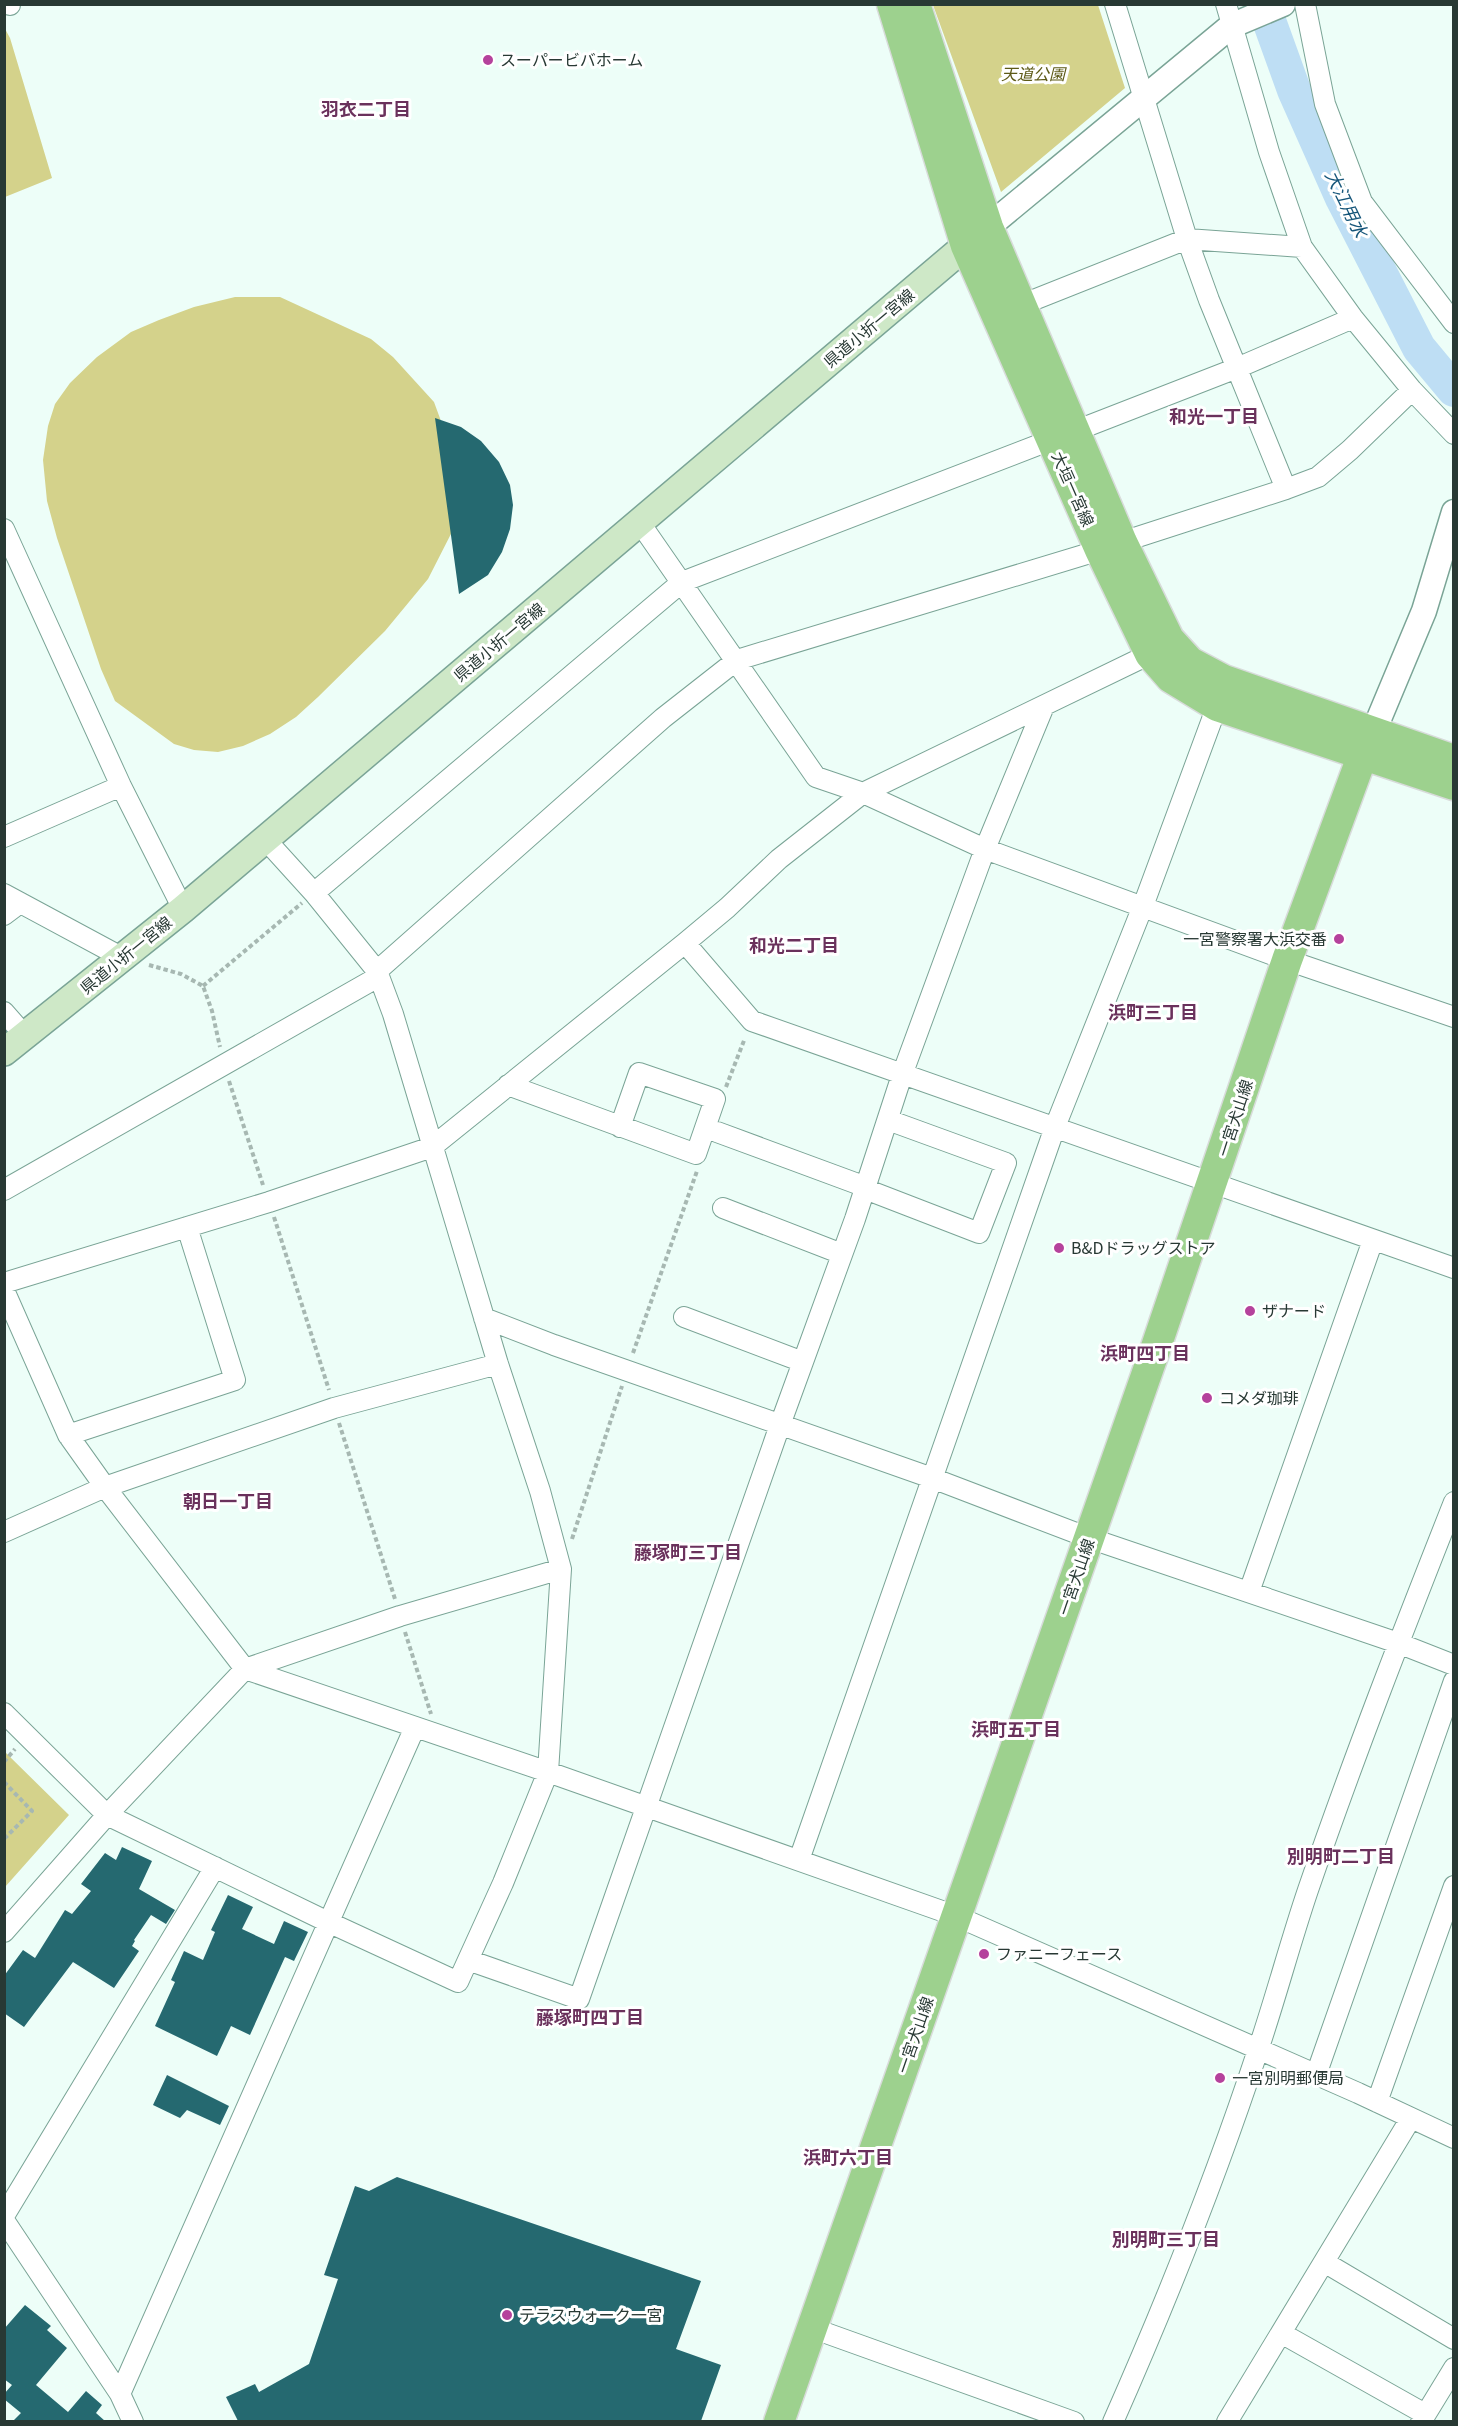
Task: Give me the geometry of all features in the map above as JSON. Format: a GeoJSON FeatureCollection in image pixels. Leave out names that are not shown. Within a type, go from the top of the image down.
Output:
{"type":"FeatureCollection","features":[{"type":"Feature","properties":{"kind":"main road","name":"大垣一宮線"},"geometry":{"type":"LineString","coordinates":[[892,4],[966,246],[1063,435],[1111,546],[1150,654],[1171,678],[1217,706],[1368,743],[1454,760]]}},
{"type":"Feature","properties":{"kind":"main road","name":"大垣一宮線"},"geometry":{"type":"LineString","coordinates":[[915,4],[988,227],[1022,305],[1063,435]]}},
{"type":"Feature","properties":{"kind":"main road","name":"県道小折一宮線"},"geometry":{"type":"LineString","coordinates":[[15,1044],[183,909],[988,227]]}},
{"type":"Feature","properties":{"kind":"main road","name":"大垣一宮線"},"geometry":{"type":"LineString","coordinates":[[1111,546],[1169,639],[1190,662],[1224,680],[1368,743],[1454,785]]}},
{"type":"Feature","properties":{"kind":"main road","name":"一宮犬山線"},"geometry":{"type":"LineString","coordinates":[[779,2421],[1089,1538],[1287,960],[1368,743]]}},
{"type":"Feature","properties":{"kind":"street"},"geometry":{"type":"LineString","coordinates":[[1115,4],[1187,239],[1286,489]]}},
{"type":"Feature","properties":{"kind":"street"},"geometry":{"type":"LineString","coordinates":[[988,227],[1144,100],[1235,16],[1283,4]]}},
{"type":"Feature","properties":{"kind":"street"},"geometry":{"type":"LineString","coordinates":[[1305,4],[1326,104],[1362,202],[1454,323]]}},
{"type":"Feature","properties":{"kind":"street"},"geometry":{"type":"LineString","coordinates":[[1235,16],[1269,152],[1302,247],[1353,318],[1412,390],[1454,434]]}},
{"type":"Feature","properties":{"kind":"street"},"geometry":{"type":"LineString","coordinates":[[1022,305],[1187,239],[1302,247]]}},
{"type":"Feature","properties":{"kind":"street"},"geometry":{"type":"LineString","coordinates":[[314,893],[682,582],[1237,368],[1353,318]]}},
{"type":"Feature","properties":{"kind":"street"},"geometry":{"type":"LineString","coordinates":[[4,1191],[224,1067],[378,974],[663,718],[737,660],[1111,546],[1318,477],[1350,450],[1412,390]]}},
{"type":"Feature","properties":{"kind":"street"},"geometry":{"type":"LineString","coordinates":[[1368,743],[1424,610],[1454,512]]}},
{"type":"Feature","properties":{"kind":"street"},"geometry":{"type":"LineString","coordinates":[[640,523],[816,777],[863,793],[985,849],[1287,960],[1454,1017]]}},
{"type":"Feature","properties":{"kind":"street"},"geometry":{"type":"LineString","coordinates":[[4,529],[121,786],[183,909]]}},
{"type":"Feature","properties":{"kind":"street"},"geometry":{"type":"LineString","coordinates":[[4,1284],[269,1202],[432,1147],[685,943],[727,908],[778,859],[863,793],[1150,654]]}},
{"type":"Feature","properties":{"kind":"street"},"geometry":{"type":"LineString","coordinates":[[468,1960],[579,1999],[842,1254],[902,1075],[985,849],[1044,706]]}},
{"type":"Feature","properties":{"kind":"street"},"geometry":{"type":"LineString","coordinates":[[799,1860],[1055,1127],[1143,906],[1217,706]]}},
{"type":"Feature","properties":{"kind":"street"},"geometry":{"type":"LineString","coordinates":[[4,837],[121,786]]}},
{"type":"Feature","properties":{"kind":"street"},"geometry":{"type":"LineString","coordinates":[[4,1713],[107,1815],[458,1982],[548,1772],[560,1568],[540,1491],[498,1365],[393,1014],[378,974],[314,893],[265,839]]}},
{"type":"Feature","properties":{"kind":"street"},"geometry":{"type":"LineString","coordinates":[[10,904],[123,958]]}},
{"type":"Feature","properties":{"kind":"street"},"geometry":{"type":"LineString","coordinates":[[685,943],[752,1021],[1454,1268]]}},
{"type":"Feature","properties":{"kind":"street"},"geometry":{"type":"LineString","coordinates":[[4,1012],[15,1044]]}},
{"type":"Feature","properties":{"kind":"street"},"geometry":{"type":"LineString","coordinates":[[508,1085],[620,1127],[696,1154],[715,1099],[639,1073],[620,1127]]}},
{"type":"Feature","properties":{"kind":"street"},"geometry":{"type":"LineString","coordinates":[[717,1132],[979,1233],[1006,1163],[888,1120]]}},
{"type":"Feature","properties":{"kind":"street"},"geometry":{"type":"LineString","coordinates":[[723,1208],[842,1254]]}},
{"type":"Feature","properties":{"kind":"street"},"geometry":{"type":"LineString","coordinates":[[68,1435],[235,1380],[187,1227]]}},
{"type":"Feature","properties":{"kind":"street"},"geometry":{"type":"LineString","coordinates":[[1248,1592],[1373,1240]]}},
{"type":"Feature","properties":{"kind":"street"},"geometry":{"type":"LineString","coordinates":[[4,1290],[68,1435],[105,1487],[245,1669],[548,1772],[956,1916],[1454,2138]]}},
{"type":"Feature","properties":{"kind":"street"},"geometry":{"type":"LineString","coordinates":[[684,1317],[803,1362]]}},
{"type":"Feature","properties":{"kind":"street"},"geometry":{"type":"LineString","coordinates":[[484,1318],[627,1371],[932,1478],[1089,1538],[1398,1643],[1454,1665]]}},
{"type":"Feature","properties":{"kind":"street"},"geometry":{"type":"LineString","coordinates":[[4,1532],[105,1487],[334,1408],[498,1365]]}},
{"type":"Feature","properties":{"kind":"street"},"geometry":{"type":"LineString","coordinates":[[1113,2421],[1160,2315],[1206,2200],[1258,2049],[1308,1892],[1398,1643],[1454,1502]]}},
{"type":"Feature","properties":{"kind":"street"},"geometry":{"type":"LineString","coordinates":[[4,1932],[107,1815],[245,1669],[400,1616],[560,1568]]}},
{"type":"Feature","properties":{"kind":"street"},"geometry":{"type":"LineString","coordinates":[[1316,2075],[1454,1681]]}},
{"type":"Feature","properties":{"kind":"street"},"geometry":{"type":"LineString","coordinates":[[124,2411],[328,1922],[415,1727]]}},
{"type":"Feature","properties":{"kind":"street"},"geometry":{"type":"LineString","coordinates":[[124,2411],[4,2218],[215,1868]]}},
{"type":"Feature","properties":{"kind":"street"},"geometry":{"type":"LineString","coordinates":[[1377,2102],[1454,1886]]}},
{"type":"Feature","properties":{"kind":"street"},"geometry":{"type":"LineString","coordinates":[[1227,2421],[1411,2118]]}},
{"type":"Feature","properties":{"kind":"street"},"geometry":{"type":"LineString","coordinates":[[1324,2262],[1454,2339]]}},
{"type":"Feature","properties":{"kind":"street"},"geometry":{"type":"LineString","coordinates":[[812,2328],[1074,2421]]}},
{"type":"Feature","properties":{"kind":"street"},"geometry":{"type":"LineString","coordinates":[[1281,2333],[1423,2418],[1454,2368]]}},
{"type":"Feature","properties":{"kind":"path"},"geometry":{"type":"LineString","coordinates":[[202,986],[314,893]]}},
{"type":"Feature","properties":{"kind":"path"},"geometry":{"type":"LineString","coordinates":[[123,958],[181,974],[202,986],[212,1011],[224,1067],[437,1734]]}},
{"type":"Feature","properties":{"kind":"path"},"geometry":{"type":"LineString","coordinates":[[725,1090],[752,1021]]}},
{"type":"Feature","properties":{"kind":"path"},"geometry":{"type":"LineString","coordinates":[[560,1568],[566,1557],[627,1371],[698,1168]]}},
{"type":"Feature","properties":{"kind":"path"},"geometry":{"type":"LineString","coordinates":[[4,1782],[32,1811],[4,1839]]}},
{"type":"Feature","properties":{"kind":"green space","name":"天道公園"},"geometry":{"type":"Polygon","coordinates":[[[933,5],[1098,5],[1125,88],[1001,192],[933,5]]]}},
{"type":"Feature","properties":{"kind":"green space"},"geometry":{"type":"Polygon","coordinates":[[[4,27],[10,38],[52,178],[5,197],[4,27]]]}},
{"type":"Feature","properties":{"kind":"green space"},"geometry":{"type":"Polygon","coordinates":[[[235,297],[280,297],[371,339],[393,357],[434,402],[445,432],[455,526],[428,579],[385,631],[318,697],[296,717],[270,734],[243,746],[218,752],[194,750],[174,744],[115,701],[101,669],[57,538],[47,501],[43,460],[48,426],[55,404],[70,383],[97,357],[131,332],[194,307],[235,297]]]}},
{"type":"Feature","properties":{"kind":"green space"},"geometry":{"type":"Polygon","coordinates":[[[5,1752],[69,1815],[5,1887],[5,1752]]]}},
{"type":"Feature","properties":{"kind":"building"},"geometry":{"type":"Polygon","coordinates":[[[435,418],[461,427],[481,441],[499,462],[510,485],[513,505],[510,529],[502,552],[488,575],[459,594],[435,418]]]}},
{"type":"Feature","properties":{"kind":"building"},"geometry":{"type":"Polygon","coordinates":[[[122,1847],[152,1861],[139,1889],[175,1910],[166,1924],[151,1915],[132,1946],[139,1951],[114,1988],[73,1962],[24,2027],[4,2013],[4,1976],[23,1950],[35,1958],[65,1910],[72,1914],[91,1891],[81,1884],[105,1853],[116,1860],[122,1847]]]}},
{"type":"Feature","properties":{"kind":"building"},"geometry":{"type":"Polygon","coordinates":[[[228,1895],[253,1907],[242,1929],[274,1944],[284,1921],[308,1932],[294,1961],[285,1957],[250,2035],[231,2026],[217,2056],[155,2026],[175,1982],[171,1980],[184,1951],[203,1960],[215,1932],[211,1930],[228,1895]]]}},
{"type":"Feature","properties":{"kind":"building"},"geometry":{"type":"Polygon","coordinates":[[[167,2075],[229,2106],[220,2125],[187,2110],[180,2118],[153,2105],[167,2075]]]}},
{"type":"Feature","properties":{"kind":"building","name":"テラスウォーク一宮"},"geometry":{"type":"Polygon","coordinates":[[[397,2177],[701,2281],[676,2349],[721,2365],[701,2421],[238,2421],[226,2397],[255,2384],[259,2392],[309,2364],[338,2279],[324,2275],[355,2186],[369,2191],[397,2177]]]}},
{"type":"Feature","properties":{"kind":"building"},"geometry":{"type":"Polygon","coordinates":[[[25,2305],[51,2326],[47,2330],[67,2348],[36,2385],[68,2412],[86,2391],[102,2405],[96,2413],[105,2421],[13,2421],[21,2413],[4,2399],[4,2394],[12,2385],[4,2379],[4,2329],[25,2305]]]}},
{"type":"Feature","properties":{"kind":"waterway","name":"大江用水"},"geometry":{"type":"LineString","coordinates":[[1263,4],[1294,90],[1342,198],[1419,348],[1454,390]]}},
{"type":"Feature","properties":{"kind":"place","name":"スーパービバホーム"},"geometry":{"type":"Point","coordinates":[488,60]}},
{"type":"Feature","properties":{"kind":"place","name":"一宮警察署大浜交番"},"geometry":{"type":"Point","coordinates":[1339,939]}},
{"type":"Feature","properties":{"kind":"place","name":"B&Dドラッグストア"},"geometry":{"type":"Point","coordinates":[1059,1248]}},
{"type":"Feature","properties":{"kind":"place","name":"ザナード"},"geometry":{"type":"Point","coordinates":[1250,1311]}},
{"type":"Feature","properties":{"kind":"place","name":"コメダ珈琲"},"geometry":{"type":"Point","coordinates":[1207,1398]}},
{"type":"Feature","properties":{"kind":"place","name":"ファニーフェース"},"geometry":{"type":"Point","coordinates":[984,1954]}},
{"type":"Feature","properties":{"kind":"place","name":"一宮別明郵便局"},"geometry":{"type":"Point","coordinates":[1220,2078]}},
{"type":"Feature","properties":{"kind":"place","name":"テラスウォーク一宮"},"geometry":{"type":"Point","coordinates":[507,2315]}},
{"type":"Feature","properties":{"kind":"district","name":"羽衣二丁目"},"geometry":{"type":"Point","coordinates":[366,110]}},
{"type":"Feature","properties":{"kind":"district","name":"和光一丁目"},"geometry":{"type":"Point","coordinates":[1214,417]}},
{"type":"Feature","properties":{"kind":"district","name":"和光二丁目"},"geometry":{"type":"Point","coordinates":[794,946]}},
{"type":"Feature","properties":{"kind":"district","name":"浜町三丁目"},"geometry":{"type":"Point","coordinates":[1153,1013]}},
{"type":"Feature","properties":{"kind":"district","name":"浜町四丁目"},"geometry":{"type":"Point","coordinates":[1145,1354]}},
{"type":"Feature","properties":{"kind":"district","name":"朝日一丁目"},"geometry":{"type":"Point","coordinates":[228,1502]}},
{"type":"Feature","properties":{"kind":"district","name":"藤塚町三丁目"},"geometry":{"type":"Point","coordinates":[688,1553]}},
{"type":"Feature","properties":{"kind":"district","name":"浜町五丁目"},"geometry":{"type":"Point","coordinates":[1016,1730]}},
{"type":"Feature","properties":{"kind":"district","name":"別明町二丁目"},"geometry":{"type":"Point","coordinates":[1341,1857]}},
{"type":"Feature","properties":{"kind":"district","name":"藤塚町四丁目"},"geometry":{"type":"Point","coordinates":[590,2018]}},
{"type":"Feature","properties":{"kind":"district","name":"浜町六丁目"},"geometry":{"type":"Point","coordinates":[848,2158]}},
{"type":"Feature","properties":{"kind":"district","name":"別明町三丁目"},"geometry":{"type":"Point","coordinates":[1166,2240]}}]}
